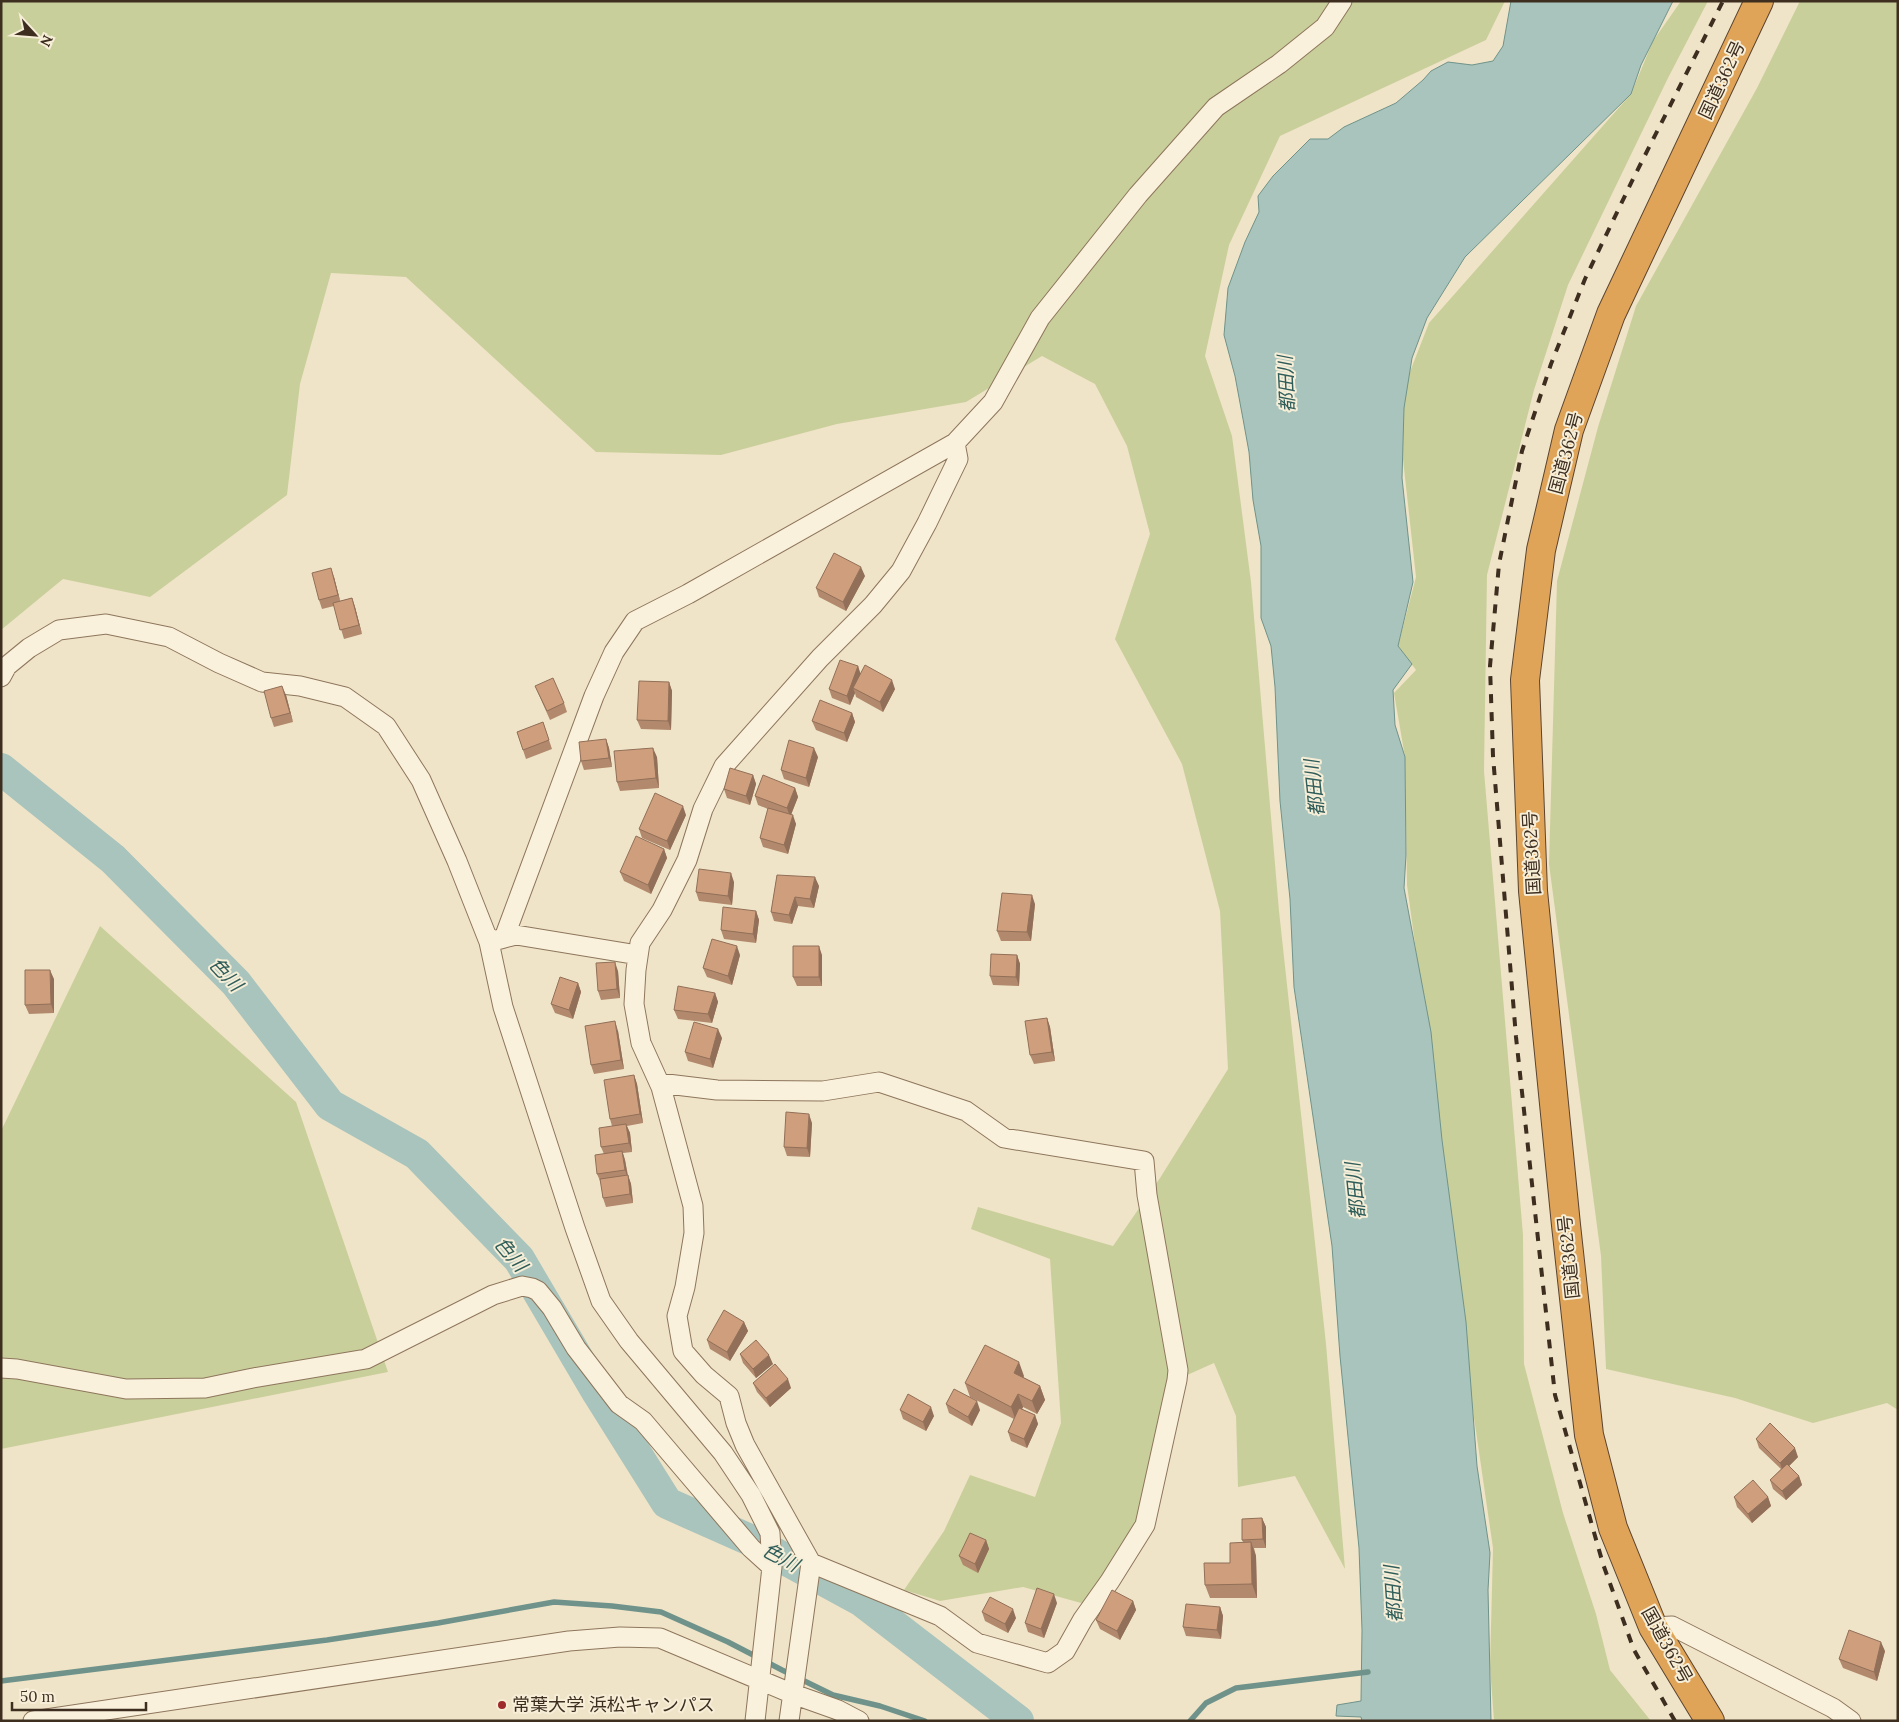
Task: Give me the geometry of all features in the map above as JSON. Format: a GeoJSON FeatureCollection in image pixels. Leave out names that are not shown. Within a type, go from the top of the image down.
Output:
{"type":"FeatureCollection","features":[{"type":"Feature","properties":{"kind":"highway","name":"国道362号"},"geometry":{"type":"LineString","coordinates":[[1710,1721],[1653,1627],[1613,1528],[1589,1435],[1533,891],[1525,680],[1542,550],[1570,430],[1611,314],[1759,1]]}},
{"type":"Feature","properties":{"kind":"street"},"geometry":{"type":"LineString","coordinates":[[496,940],[594,696],[614,652],[635,621],[688,594],[955,444],[993,402],[1040,318],[1138,195],[1216,107],[1278,64],[1325,27],[1342,1]]}},
{"type":"Feature","properties":{"kind":"street"},"geometry":{"type":"LineString","coordinates":[[790,1721],[811,1563],[745,1445],[736,1423],[729,1396],[704,1375],[683,1351],[677,1316],[685,1287],[694,1233],[693,1206],[659,1083],[641,1043],[634,1004],[638,955],[640,943],[662,910],[687,860],[703,809],[724,766],[820,658],[872,605],[901,571],[958,459],[955,444]]}},
{"type":"Feature","properties":{"kind":"street"},"geometry":{"type":"LineString","coordinates":[[1,677],[7,666],[29,648],[59,630],[106,624],[169,637],[219,663],[262,682],[300,686],[345,696],[386,726],[421,780],[456,861],[496,940],[503,1007],[575,1228],[601,1301],[629,1341],[722,1453],[751,1495],[770,1533],[772,1567],[756,1721]]}},
{"type":"Feature","properties":{"kind":"street"},"geometry":{"type":"LineString","coordinates":[[496,940],[516,935],[638,955]]}},
{"type":"Feature","properties":{"kind":"street"},"geometry":{"type":"LineString","coordinates":[[659,1083],[717,1090],[823,1091],[880,1082],[966,1110],[1004,1138],[1144,1161],[1148,1195],[1178,1370],[1145,1525],[1110,1581],[1083,1619],[1065,1651],[1048,1663],[977,1643],[940,1616],[811,1563]]}},
{"type":"Feature","properties":{"kind":"street"},"geometry":{"type":"LineString","coordinates":[[1,1368],[17,1369],[126,1389],[205,1388],[366,1359],[493,1295],[522,1286],[532,1288],[538,1291],[552,1308],[581,1354],[620,1404],[642,1421],[751,1548],[772,1567]]}},
{"type":"Feature","properties":{"kind":"street"},"geometry":{"type":"LineString","coordinates":[[1653,1627],[1672,1626],[1833,1708],[1851,1721]]}},
{"type":"Feature","properties":{"kind":"street"},"geometry":{"type":"LineString","coordinates":[[33,1721],[569,1640],[620,1636],[660,1638],[793,1694],[838,1710],[859,1721]]}},
{"type":"Feature","properties":{"kind":"green space"},"geometry":{"type":"Polygon","coordinates":[[[1,1],[1505,1],[1486,40],[1280,136],[1229,245],[1205,356],[1232,436],[1251,582],[1279,911],[1326,1344],[1345,1569],[1295,1476],[1238,1487],[1236,1416],[1214,1363],[1176,1380],[1141,1532],[1092,1606],[1023,1587],[940,1601],[904,1590],[944,1531],[970,1475],[1035,1497],[1061,1423],[1050,1259],[971,1229],[978,1207],[1113,1246],[1160,1178],[1228,1069],[1220,911],[1182,764],[1115,639],[1150,534],[1127,446],[1095,384],[1042,356],[966,402],[837,424],[721,455],[596,452],[406,277],[331,273],[300,384],[287,495],[150,597],[63,579],[1,630],[1,1]]]}},
{"type":"Feature","properties":{"kind":"green space"},"geometry":{"type":"Polygon","coordinates":[[[1681,1],[1708,1],[1668,78],[1568,285],[1534,390],[1487,575],[1484,771],[1523,1235],[1524,1364],[1563,1513],[1596,1614],[1610,1670],[1651,1721],[1494,1721],[1490,1667],[1493,1548],[1471,1397],[1441,1134],[1407,885],[1405,757],[1394,693],[1416,670],[1398,646],[1416,577],[1397,405],[1429,323],[1631,94],[1653,41],[1681,1]]]}},
{"type":"Feature","properties":{"kind":"green space"},"geometry":{"type":"Polygon","coordinates":[[[1800,1],[1898,1],[1898,1410],[1887,1403],[1813,1423],[1735,1398],[1606,1369],[1601,1256],[1549,864],[1557,581],[1598,427],[1636,306],[1757,88],[1800,1]]]}},
{"type":"Feature","properties":{"kind":"green space"},"geometry":{"type":"Polygon","coordinates":[[[100,926],[296,1102],[388,1372],[1,1449],[1,1131],[100,926]]]}},
{"type":"Feature","properties":{"kind":"water","name":"都田川"},"geometry":{"type":"Polygon","coordinates":[[[1511,1],[1673,1],[1641,65],[1631,94],[1465,257],[1427,318],[1412,358],[1404,408],[1402,478],[1413,582],[1398,646],[1412,664],[1393,690],[1395,725],[1405,757],[1406,855],[1404,888],[1431,1032],[1442,1140],[1466,1322],[1477,1466],[1490,1553],[1488,1590],[1491,1721],[1362,1721],[1361,1717],[1336,1716],[1337,1705],[1361,1701],[1362,1630],[1359,1548],[1340,1356],[1332,1246],[1294,987],[1290,899],[1280,801],[1275,687],[1271,646],[1261,618],[1261,546],[1253,500],[1249,452],[1235,376],[1224,335],[1228,288],[1245,242],[1259,212],[1258,196],[1273,176],[1310,139],[1328,139],[1344,127],[1396,103],[1431,71],[1448,62],[1472,65],[1493,61],[1503,46],[1511,1]]]}},
{"type":"Feature","properties":{"kind":"building"},"geometry":{"type":"Polygon","coordinates":[[[834,553],[861,567],[843,602],[816,588],[834,553]]]}},
{"type":"Feature","properties":{"kind":"building"},"geometry":{"type":"Polygon","coordinates":[[[331,568],[338,595],[319,600],[312,573],[331,568]]]}},
{"type":"Feature","properties":{"kind":"building"},"geometry":{"type":"Polygon","coordinates":[[[352,598],[359,625],[340,630],[333,603],[352,598]]]}},
{"type":"Feature","properties":{"kind":"building"},"geometry":{"type":"Polygon","coordinates":[[[840,660],[858,666],[847,696],[829,689],[840,660]]]}},
{"type":"Feature","properties":{"kind":"building"},"geometry":{"type":"Polygon","coordinates":[[[865,665],[892,680],[880,702],[853,688],[865,665]]]}},
{"type":"Feature","properties":{"kind":"building"},"geometry":{"type":"Polygon","coordinates":[[[553,678],[564,703],[547,711],[535,686],[553,678]]]}},
{"type":"Feature","properties":{"kind":"building"},"geometry":{"type":"Polygon","coordinates":[[[639,681],[669,682],[668,721],[637,720],[639,681]]]}},
{"type":"Feature","properties":{"kind":"building"},"geometry":{"type":"Polygon","coordinates":[[[282,686],[290,713],[271,718],[264,691],[282,686]]]}},
{"type":"Feature","properties":{"kind":"building"},"geometry":{"type":"Polygon","coordinates":[[[820,700],[852,713],[844,733],[812,721],[820,700]]]}},
{"type":"Feature","properties":{"kind":"building"},"geometry":{"type":"Polygon","coordinates":[[[543,722],[549,740],[523,750],[517,732],[543,722]]]}},
{"type":"Feature","properties":{"kind":"building"},"geometry":{"type":"Polygon","coordinates":[[[606,739],[609,758],[581,761],[579,742],[606,739]]]}},
{"type":"Feature","properties":{"kind":"building"},"geometry":{"type":"Polygon","coordinates":[[[789,740],[814,748],[806,778],[781,770],[789,740]]]}},
{"type":"Feature","properties":{"kind":"building"},"geometry":{"type":"Polygon","coordinates":[[[653,748],[656,778],[617,782],[614,751],[653,748]]]}},
{"type":"Feature","properties":{"kind":"building"},"geometry":{"type":"Polygon","coordinates":[[[730,768],[753,775],[746,796],[724,789],[730,768]]]}},
{"type":"Feature","properties":{"kind":"building"},"geometry":{"type":"Polygon","coordinates":[[[763,775],[795,788],[787,808],[755,796],[763,775]]]}},
{"type":"Feature","properties":{"kind":"building"},"geometry":{"type":"Polygon","coordinates":[[[655,793],[683,806],[667,841],[639,829],[655,793]]]}},
{"type":"Feature","properties":{"kind":"building"},"geometry":{"type":"Polygon","coordinates":[[[768,808],[793,815],[784,845],[760,838],[768,808]]]}},
{"type":"Feature","properties":{"kind":"building"},"geometry":{"type":"Polygon","coordinates":[[[636,836],[664,849],[648,885],[620,872],[636,836]]]}},
{"type":"Feature","properties":{"kind":"building"},"geometry":{"type":"Polygon","coordinates":[[[699,869],[731,873],[728,896],[696,892],[699,869]]]}},
{"type":"Feature","properties":{"kind":"building"},"geometry":{"type":"Polygon","coordinates":[[[777,875],[815,877],[810,899],[795,897],[789,915],[771,912],[777,875]]]}},
{"type":"Feature","properties":{"kind":"building"},"geometry":{"type":"Polygon","coordinates":[[[1002,893],[1032,895],[1027,932],[997,931],[1002,893]]]}},
{"type":"Feature","properties":{"kind":"building"},"geometry":{"type":"Polygon","coordinates":[[[723,907],[756,911],[753,934],[721,930],[723,907]]]}},
{"type":"Feature","properties":{"kind":"building"},"geometry":{"type":"Polygon","coordinates":[[[712,939],[737,946],[728,976],[703,968],[712,939]]]}},
{"type":"Feature","properties":{"kind":"building"},"geometry":{"type":"Polygon","coordinates":[[[793,946],[819,946],[819,977],[793,977],[793,946]]]}},
{"type":"Feature","properties":{"kind":"building"},"geometry":{"type":"Polygon","coordinates":[[[991,954],[1017,955],[1016,977],[990,976],[991,954]]]}},
{"type":"Feature","properties":{"kind":"building"},"geometry":{"type":"Polygon","coordinates":[[[615,962],[617,989],[598,991],[596,963],[615,962]]]}},
{"type":"Feature","properties":{"kind":"building"},"geometry":{"type":"Polygon","coordinates":[[[25,970],[50,970],[51,1004],[25,1005],[25,970]]]}},
{"type":"Feature","properties":{"kind":"building"},"geometry":{"type":"Polygon","coordinates":[[[560,977],[578,983],[569,1010],[551,1004],[560,977]]]}},
{"type":"Feature","properties":{"kind":"building"},"geometry":{"type":"Polygon","coordinates":[[[678,986],[715,993],[708,1014],[674,1010],[678,986]]]}},
{"type":"Feature","properties":{"kind":"building"},"geometry":{"type":"Polygon","coordinates":[[[1047,1018],[1052,1052],[1030,1055],[1025,1021],[1047,1018]]]}},
{"type":"Feature","properties":{"kind":"building"},"geometry":{"type":"Polygon","coordinates":[[[615,1021],[621,1060],[591,1065],[585,1026],[615,1021]]]}},
{"type":"Feature","properties":{"kind":"building"},"geometry":{"type":"Polygon","coordinates":[[[694,1022],[718,1029],[710,1059],[685,1052],[694,1022]]]}},
{"type":"Feature","properties":{"kind":"building"},"geometry":{"type":"Polygon","coordinates":[[[634,1075],[640,1114],[610,1119],[604,1080],[634,1075]]]}},
{"type":"Feature","properties":{"kind":"building"},"geometry":{"type":"Polygon","coordinates":[[[786,1112],[809,1114],[807,1148],[784,1147],[786,1112]]]}},
{"type":"Feature","properties":{"kind":"building"},"geometry":{"type":"Polygon","coordinates":[[[626,1124],[629,1143],[601,1147],[599,1128],[626,1124]]]}},
{"type":"Feature","properties":{"kind":"building"},"geometry":{"type":"Polygon","coordinates":[[[622,1151],[625,1170],[597,1174],[595,1155],[622,1151]]]}},
{"type":"Feature","properties":{"kind":"building"},"geometry":{"type":"Polygon","coordinates":[[[628,1175],[630,1194],[603,1198],[600,1179],[628,1175]]]}},
{"type":"Feature","properties":{"kind":"building"},"geometry":{"type":"Polygon","coordinates":[[[724,1310],[744,1322],[727,1352],[707,1340],[724,1310]]]}},
{"type":"Feature","properties":{"kind":"building"},"geometry":{"type":"Polygon","coordinates":[[[756,1340],[769,1355],[753,1369],[740,1354],[756,1340]]]}},
{"type":"Feature","properties":{"kind":"building"},"geometry":{"type":"Polygon","coordinates":[[[985,1345],[1019,1362],[1014,1373],[1040,1386],[1032,1401],[1018,1394],[1011,1407],[965,1383],[985,1345]]]}},
{"type":"Feature","properties":{"kind":"building"},"geometry":{"type":"Polygon","coordinates":[[[775,1364],[788,1379],[766,1398],[753,1383],[775,1364]]]}},
{"type":"Feature","properties":{"kind":"building"},"geometry":{"type":"Polygon","coordinates":[[[954,1389],[977,1401],[968,1417],[946,1404],[954,1389]]]}},
{"type":"Feature","properties":{"kind":"building"},"geometry":{"type":"Polygon","coordinates":[[[908,1394],[931,1407],[923,1422],[900,1410],[908,1394]]]}},
{"type":"Feature","properties":{"kind":"building"},"geometry":{"type":"Polygon","coordinates":[[[1019,1408],[1035,1415],[1024,1439],[1008,1432],[1019,1408]]]}},
{"type":"Feature","properties":{"kind":"building"},"geometry":{"type":"Polygon","coordinates":[[[1770,1423],[1795,1448],[1780,1463],[1756,1439],[1770,1423]]]}},
{"type":"Feature","properties":{"kind":"building"},"geometry":{"type":"Polygon","coordinates":[[[1787,1464],[1799,1476],[1782,1491],[1770,1480],[1787,1464]]]}},
{"type":"Feature","properties":{"kind":"building"},"geometry":{"type":"Polygon","coordinates":[[[1753,1480],[1768,1497],[1748,1514],[1734,1497],[1753,1480]]]}},
{"type":"Feature","properties":{"kind":"building"},"geometry":{"type":"Polygon","coordinates":[[[1262,1518],[1263,1539],[1242,1540],[1242,1519],[1262,1518]]]}},
{"type":"Feature","properties":{"kind":"building"},"geometry":{"type":"Polygon","coordinates":[[[970,1533],[986,1540],[975,1564],[959,1556],[970,1533]]]}},
{"type":"Feature","properties":{"kind":"building"},"geometry":{"type":"Polygon","coordinates":[[[1251,1542],[1252,1584],[1205,1585],[1204,1563],[1230,1563],[1230,1543],[1251,1542]]]}},
{"type":"Feature","properties":{"kind":"building"},"geometry":{"type":"Polygon","coordinates":[[[1037,1588],[1054,1594],[1041,1629],[1025,1623],[1037,1588]]]}},
{"type":"Feature","properties":{"kind":"building"},"geometry":{"type":"Polygon","coordinates":[[[1112,1590],[1133,1601],[1117,1631],[1096,1620],[1112,1590]]]}},
{"type":"Feature","properties":{"kind":"building"},"geometry":{"type":"Polygon","coordinates":[[[990,1597],[1013,1609],[1005,1624],[982,1612],[990,1597]]]}},
{"type":"Feature","properties":{"kind":"building"},"geometry":{"type":"Polygon","coordinates":[[[1186,1604],[1220,1607],[1217,1630],[1183,1627],[1186,1604]]]}},
{"type":"Feature","properties":{"kind":"building"},"geometry":{"type":"Polygon","coordinates":[[[1849,1630],[1881,1642],[1874,1672],[1839,1659],[1849,1630]]]}},
{"type":"Feature","properties":{"kind":"waterway","name":"色川"},"geometry":{"type":"LineString","coordinates":[[1,769],[113,859],[236,983],[330,1105],[417,1154],[519,1259],[598,1393],[667,1503],[750,1540],[862,1601],[1018,1721]]}},
{"type":"Feature","properties":{"kind":"waterway"},"geometry":{"type":"LineString","coordinates":[[1,1681],[327,1640],[438,1623],[554,1602],[661,1612],[728,1642],[833,1695],[880,1706],[925,1721]]}},
{"type":"Feature","properties":{"kind":"waterway"},"geometry":{"type":"LineString","coordinates":[[1190,1721],[1206,1703],[1236,1688],[1368,1672]]}},
{"type":"Feature","properties":{"kind":"railway"},"geometry":{"type":"LineString","coordinates":[[1675,1721],[1634,1650],[1603,1564],[1555,1395],[1516,1037],[1493,756],[1490,666],[1499,564],[1522,451],[1551,364],[1585,279],[1723,1]]}},
{"type":"Feature","properties":{"kind":"place","name":"常葉大学 浜松キャンパス"},"geometry":{"type":"Point","coordinates":[502,1705]}}]}
